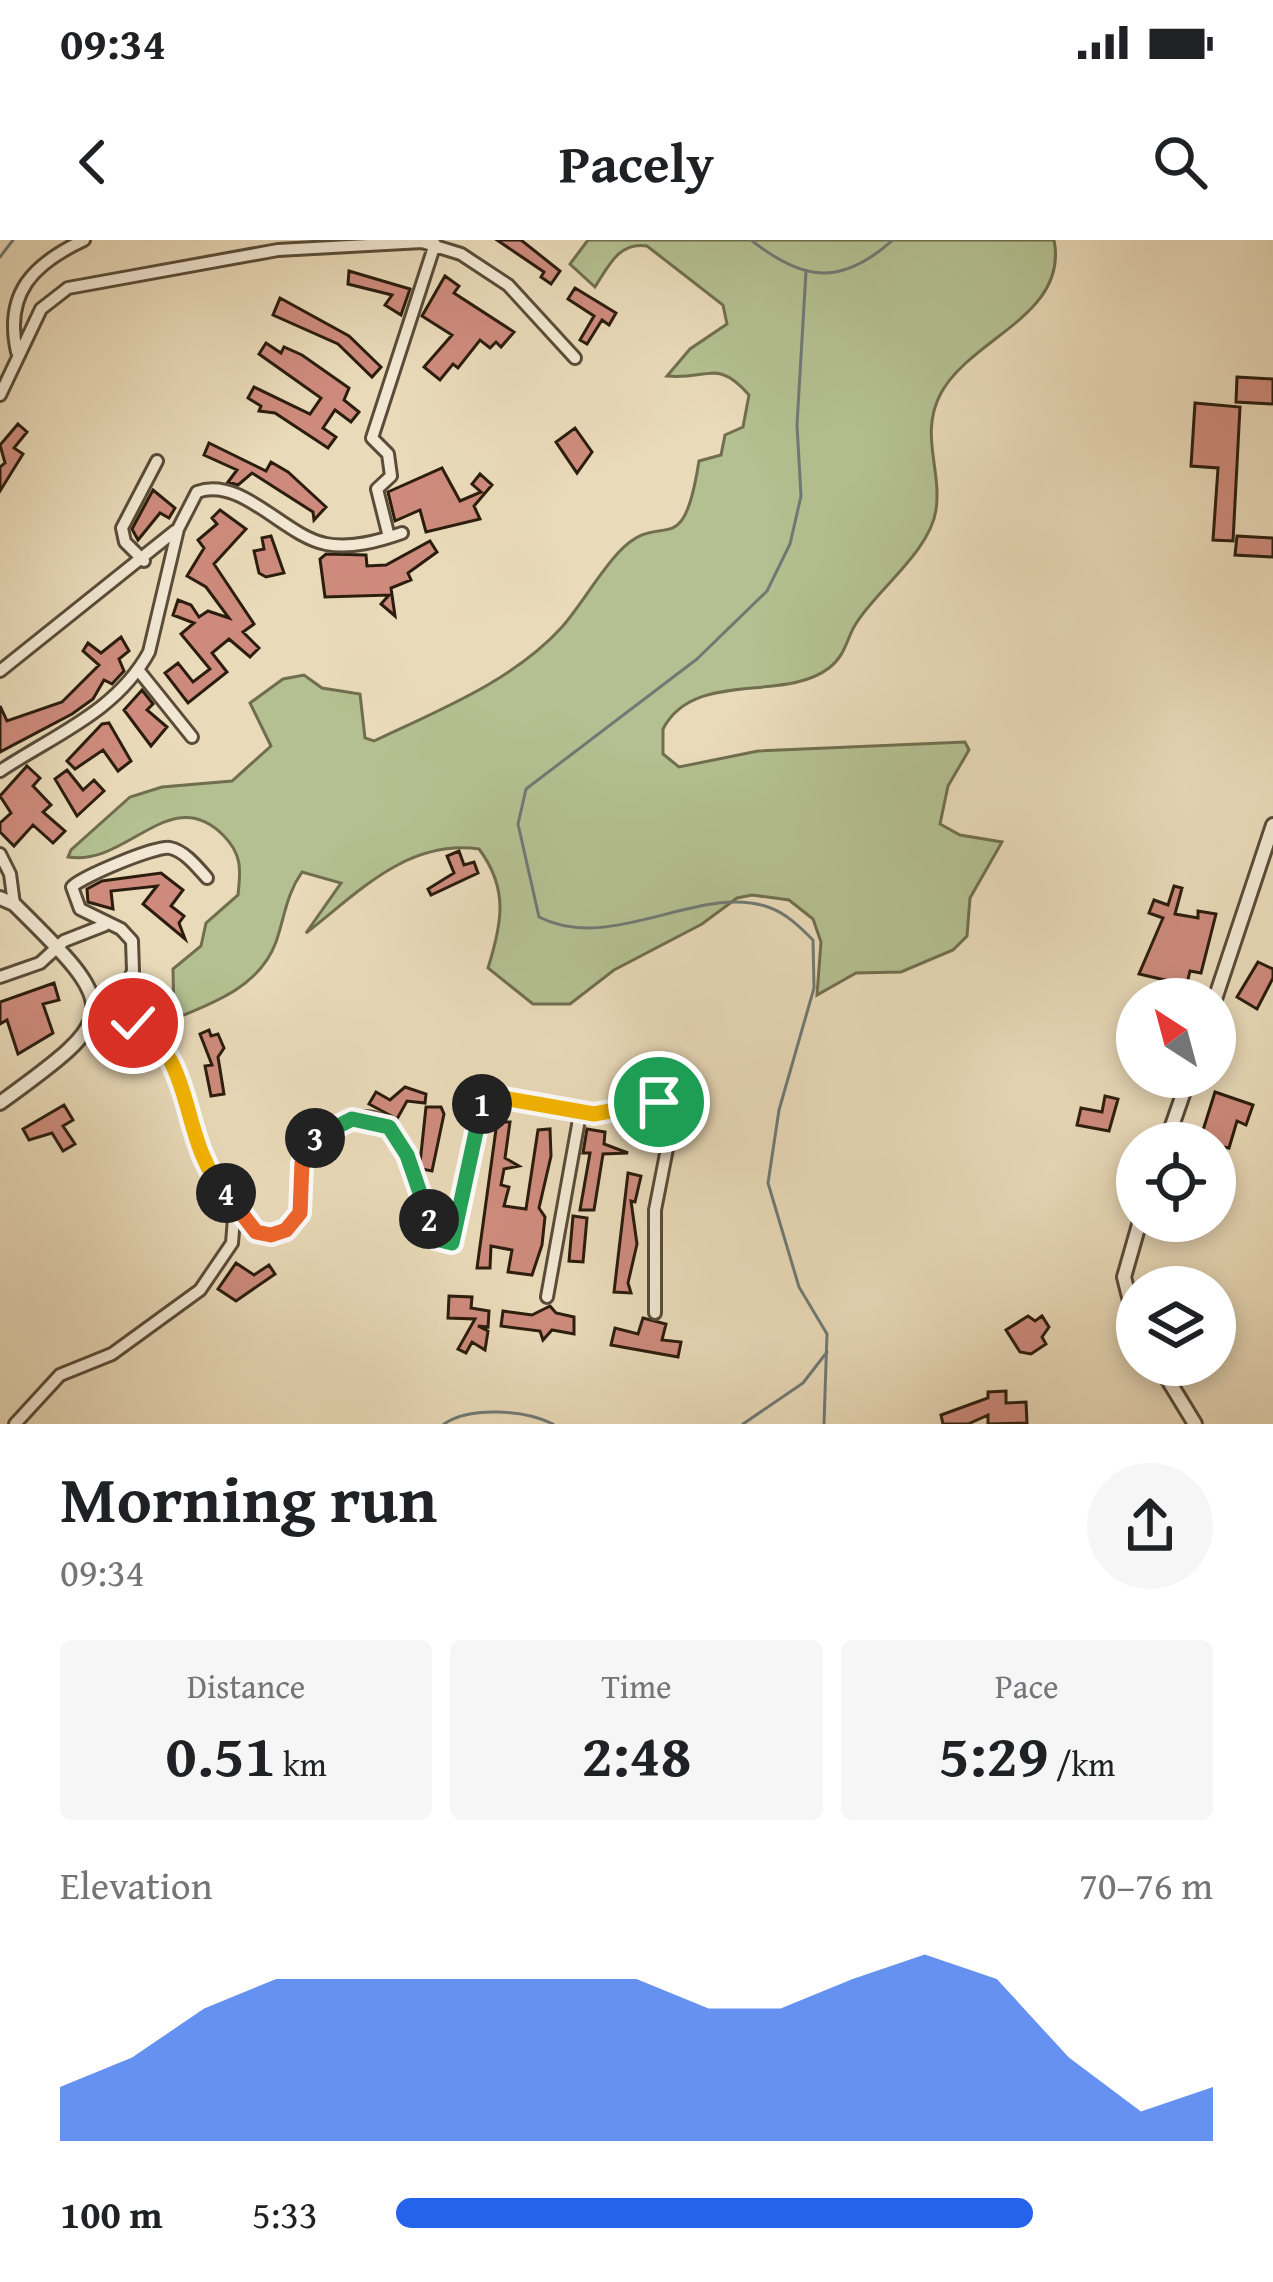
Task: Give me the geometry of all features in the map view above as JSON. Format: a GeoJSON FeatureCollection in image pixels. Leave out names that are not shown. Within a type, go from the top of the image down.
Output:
{"type":"FeatureCollection","features":[{"type":"Feature","properties":{"kind":"street"},"geometry":{"type":"LineString","coordinates":[[18,355],[13,319],[18,291],[35,269],[84,240]]}},
{"type":"Feature","properties":{"kind":"street"},"geometry":{"type":"LineString","coordinates":[[0,771],[68,733],[139,671],[149,652],[190,497],[206,489],[230,492],[324,544],[396,535],[376,489],[391,476],[390,460],[372,438],[434,244]]}},
{"type":"Feature","properties":{"kind":"street"},"geometry":{"type":"LineString","coordinates":[[0,395],[41,309],[55,296],[98,280],[295,248],[434,244],[461,254],[508,285],[575,358]]}},
{"type":"Feature","properties":{"kind":"street"},"geometry":{"type":"LineString","coordinates":[[144,561],[125,542],[122,528],[157,460]]}},
{"type":"Feature","properties":{"kind":"street"},"geometry":{"type":"LineString","coordinates":[[0,671],[144,561],[178,529]]}},
{"type":"Feature","properties":{"kind":"street"},"geometry":{"type":"LineString","coordinates":[[139,671],[192,737]]}},
{"type":"Feature","properties":{"kind":"street"},"geometry":{"type":"LineString","coordinates":[[1222,978],[1273,824]]}},
{"type":"Feature","properties":{"kind":"street"},"geometry":{"type":"LineString","coordinates":[[112,1019],[135,961],[128,934],[80,909],[71,895],[83,877],[164,847],[181,853],[207,878]]}},
{"type":"Feature","properties":{"kind":"street"},"geometry":{"type":"LineString","coordinates":[[0,854],[10,874],[14,904]]}},
{"type":"Feature","properties":{"kind":"street"},"geometry":{"type":"LineString","coordinates":[[0,898],[14,904],[86,979],[93,1015],[90,1029],[73,1050],[0,1103]]}},
{"type":"Feature","properties":{"kind":"street"},"geometry":{"type":"LineString","coordinates":[[0,977],[40,963],[57,947],[105,925]]}},
{"type":"Feature","properties":{"kind":"street"},"geometry":{"type":"LineString","coordinates":[[93,1015],[149,1031],[166,1048],[196,1149],[246,1221],[266,1235],[293,1224],[302,1205],[302,1163],[313,1140],[328,1127],[362,1118],[380,1122],[399,1139],[436,1239],[452,1243],[483,1103],[498,1097],[580,1114],[659,1102],[673,1118],[655,1210],[655,1313]]}},
{"type":"Feature","properties":{"kind":"street"},"geometry":{"type":"LineString","coordinates":[[548,1297],[580,1114]]}},
{"type":"Feature","properties":{"kind":"street"},"geometry":{"type":"LineString","coordinates":[[15,1424],[54,1380],[112,1354],[200,1290],[232,1244],[236,1203]]}},
{"type":"Feature","properties":{"kind":"street"},"geometry":{"type":"LineString","coordinates":[[1172,1386],[1195,1424]]}},
{"type":"Feature","properties":{"kind":"green space"},"geometry":{"type":"Polygon","coordinates":[[[588,240],[1054,240],[1055,266],[1033,307],[955,373],[941,393],[931,437],[937,495],[932,525],[914,555],[866,609],[839,657],[810,678],[696,699],[677,711],[663,729],[663,754],[679,767],[758,751],[965,742],[969,750],[948,786],[940,824],[960,835],[1002,842],[970,898],[967,936],[953,950],[901,972],[856,973],[817,995],[821,942],[813,919],[789,900],[752,895],[737,898],[702,924],[614,970],[570,1004],[533,1004],[488,968],[500,907],[489,864],[479,849],[453,848],[429,852],[385,872],[306,933],[341,883],[302,872],[276,942],[259,970],[234,991],[174,1019],[173,969],[201,946],[206,923],[238,895],[240,870],[234,849],[204,821],[185,817],[166,821],[89,857],[68,857],[71,850],[130,797],[162,787],[232,781],[271,746],[250,703],[283,679],[304,675],[322,688],[360,694],[365,738],[374,741],[498,679],[562,627],[610,562],[634,539],[678,525],[686,514],[699,461],[721,455],[725,435],[743,427],[749,395],[728,377],[711,373],[667,376],[690,349],[727,324],[723,305],[647,246],[622,252],[595,287],[570,264],[588,240]]]}},
{"type":"Feature","properties":{"kind":"building"},"geometry":{"type":"Polygon","coordinates":[[[497,240],[521,240],[560,271],[551,284],[541,277],[544,272],[497,240]]]}},
{"type":"Feature","properties":{"kind":"building"},"geometry":{"type":"Polygon","coordinates":[[[349,271],[410,289],[401,315],[385,305],[392,295],[348,284],[349,271]]]}},
{"type":"Feature","properties":{"kind":"building"},"geometry":{"type":"Polygon","coordinates":[[[445,276],[459,286],[454,293],[514,332],[501,347],[496,342],[490,348],[480,340],[458,368],[453,364],[440,380],[424,367],[452,335],[422,316],[445,276]]]}},
{"type":"Feature","properties":{"kind":"building"},"geometry":{"type":"Polygon","coordinates":[[[575,288],[616,313],[609,325],[602,320],[587,344],[580,340],[594,316],[568,299],[575,288]]]}},
{"type":"Feature","properties":{"kind":"building"},"geometry":{"type":"Polygon","coordinates":[[[280,298],[349,336],[381,367],[372,377],[338,344],[273,315],[280,298]]]}},
{"type":"Feature","properties":{"kind":"building"},"geometry":{"type":"Polygon","coordinates":[[[266,343],[281,353],[284,347],[302,355],[349,388],[344,400],[359,412],[351,422],[335,410],[323,428],[336,437],[328,448],[275,413],[259,411],[261,406],[248,398],[254,387],[310,414],[321,398],[259,354],[266,343]]]}},
{"type":"Feature","properties":{"kind":"building"},"geometry":{"type":"Polygon","coordinates":[[[1237,377],[1273,379],[1273,404],[1236,402],[1237,377]]]}},
{"type":"Feature","properties":{"kind":"building"},"geometry":{"type":"Polygon","coordinates":[[[1195,403],[1240,407],[1233,541],[1213,540],[1218,468],[1191,466],[1195,403]]]}},
{"type":"Feature","properties":{"kind":"building"},"geometry":{"type":"Polygon","coordinates":[[[18,424],[27,432],[14,448],[23,454],[0,491],[0,467],[5,463],[0,445],[18,424]]]}},
{"type":"Feature","properties":{"kind":"building"},"geometry":{"type":"Polygon","coordinates":[[[575,428],[592,452],[577,473],[556,442],[575,428]]]}},
{"type":"Feature","properties":{"kind":"building"},"geometry":{"type":"Polygon","coordinates":[[[209,443],[266,471],[271,462],[326,507],[314,520],[313,512],[252,473],[238,485],[228,482],[237,470],[204,455],[209,443]]]}},
{"type":"Feature","properties":{"kind":"building"},"geometry":{"type":"Polygon","coordinates":[[[442,468],[460,501],[481,492],[472,484],[480,474],[492,485],[474,506],[480,519],[426,532],[420,510],[395,521],[388,492],[442,468]]]}},
{"type":"Feature","properties":{"kind":"building"},"geometry":{"type":"Polygon","coordinates":[[[153,490],[175,508],[169,518],[160,513],[138,540],[132,529],[153,490]]]}},
{"type":"Feature","properties":{"kind":"building"},"geometry":{"type":"Polygon","coordinates":[[[220,510],[246,529],[214,564],[254,624],[243,632],[259,648],[250,657],[229,639],[212,653],[227,672],[188,703],[165,673],[178,663],[193,682],[210,669],[181,634],[194,623],[173,615],[178,600],[191,605],[199,617],[208,611],[229,618],[206,587],[187,576],[204,548],[198,540],[217,524],[212,518],[220,510]]]}},
{"type":"Feature","properties":{"kind":"building"},"geometry":{"type":"Polygon","coordinates":[[[271,536],[284,573],[266,577],[259,573],[254,551],[264,549],[262,538],[271,536]]]}},
{"type":"Feature","properties":{"kind":"building"},"geometry":{"type":"Polygon","coordinates":[[[1237,536],[1273,538],[1273,557],[1235,555],[1237,536]]]}},
{"type":"Feature","properties":{"kind":"building"},"geometry":{"type":"Polygon","coordinates":[[[430,541],[437,552],[408,573],[411,580],[391,588],[395,616],[381,604],[389,595],[325,597],[320,559],[326,554],[366,555],[367,566],[386,565],[430,541]]]}},
{"type":"Feature","properties":{"kind":"building"},"geometry":{"type":"Polygon","coordinates":[[[121,637],[129,651],[119,659],[124,671],[112,684],[104,680],[93,699],[72,714],[0,752],[0,706],[7,721],[62,702],[99,665],[83,651],[88,643],[101,653],[121,637]]]}},
{"type":"Feature","properties":{"kind":"building"},"geometry":{"type":"Polygon","coordinates":[[[142,690],[153,704],[147,710],[167,727],[151,746],[124,710],[142,690]]]}},
{"type":"Feature","properties":{"kind":"building"},"geometry":{"type":"Polygon","coordinates":[[[109,723],[131,761],[118,771],[103,750],[75,769],[67,761],[102,724],[109,723]]]}},
{"type":"Feature","properties":{"kind":"building"},"geometry":{"type":"Polygon","coordinates":[[[27,766],[40,778],[33,786],[51,805],[43,812],[65,831],[53,843],[33,825],[14,846],[0,832],[0,823],[11,813],[0,796],[27,766]]]}},
{"type":"Feature","properties":{"kind":"building"},"geometry":{"type":"Polygon","coordinates":[[[67,770],[83,790],[94,780],[104,791],[77,816],[55,779],[67,770]]]}},
{"type":"Feature","properties":{"kind":"building"},"geometry":{"type":"Polygon","coordinates":[[[459,851],[464,865],[474,862],[478,873],[431,895],[428,889],[454,873],[447,856],[459,851]]]}},
{"type":"Feature","properties":{"kind":"building"},"geometry":{"type":"Polygon","coordinates":[[[161,873],[183,890],[171,906],[184,916],[179,923],[185,939],[143,904],[157,886],[111,891],[113,909],[88,902],[87,889],[102,881],[161,873]]]}},
{"type":"Feature","properties":{"kind":"building"},"geometry":{"type":"Polygon","coordinates":[[[1174,886],[1182,888],[1175,914],[1198,918],[1198,911],[1216,914],[1201,973],[1190,971],[1188,978],[1139,974],[1163,918],[1149,913],[1154,900],[1168,905],[1174,886]]]}},
{"type":"Feature","properties":{"kind":"building"},"geometry":{"type":"Polygon","coordinates":[[[1258,962],[1273,969],[1273,978],[1257,1009],[1237,997],[1258,962]]]}},
{"type":"Feature","properties":{"kind":"building"},"geometry":{"type":"Polygon","coordinates":[[[54,983],[59,1000],[43,1004],[53,1033],[18,1054],[7,1020],[0,1024],[0,1002],[54,983]]]}},
{"type":"Feature","properties":{"kind":"building"},"geometry":{"type":"Polygon","coordinates":[[[209,1030],[211,1036],[218,1034],[224,1048],[218,1057],[224,1094],[211,1096],[205,1066],[212,1065],[200,1034],[209,1030]]]}},
{"type":"Feature","properties":{"kind":"building"},"geometry":{"type":"Polygon","coordinates":[[[405,1087],[426,1094],[425,1103],[407,1101],[397,1119],[369,1104],[376,1092],[390,1100],[405,1087]]]}},
{"type":"Feature","properties":{"kind":"building"},"geometry":{"type":"Polygon","coordinates":[[[1105,1096],[1118,1099],[1109,1131],[1077,1125],[1081,1108],[1102,1112],[1105,1096]]]}},
{"type":"Feature","properties":{"kind":"building"},"geometry":{"type":"Polygon","coordinates":[[[1213,1098],[1253,1105],[1246,1125],[1206,1122],[1213,1098]]]}},
{"type":"Feature","properties":{"kind":"building"},"geometry":{"type":"Polygon","coordinates":[[[64,1105],[73,1120],[63,1126],[75,1144],[63,1151],[52,1133],[29,1140],[23,1129],[64,1105]]]}},
{"type":"Feature","properties":{"kind":"building"},"geometry":{"type":"Polygon","coordinates":[[[426,1107],[441,1107],[444,1114],[432,1171],[422,1169],[420,1163],[426,1107]]]}},
{"type":"Feature","properties":{"kind":"building"},"geometry":{"type":"Polygon","coordinates":[[[497,1122],[510,1122],[505,1158],[519,1166],[504,1169],[501,1185],[509,1187],[504,1206],[526,1209],[538,1130],[550,1129],[551,1156],[539,1208],[545,1217],[542,1245],[532,1275],[508,1272],[512,1250],[491,1246],[490,1268],[477,1268],[497,1122]]]}},
{"type":"Feature","properties":{"kind":"building"},"geometry":{"type":"Polygon","coordinates":[[[587,1129],[605,1132],[604,1144],[628,1153],[603,1154],[594,1210],[580,1210],[590,1153],[583,1153],[587,1129]]]}},
{"type":"Feature","properties":{"kind":"building"},"geometry":{"type":"Polygon","coordinates":[[[628,1173],[641,1176],[635,1202],[631,1201],[637,1244],[628,1283],[631,1293],[614,1292],[628,1173]]]}},
{"type":"Feature","properties":{"kind":"building"},"geometry":{"type":"Polygon","coordinates":[[[573,1216],[587,1218],[583,1262],[569,1261],[573,1216]]]}},
{"type":"Feature","properties":{"kind":"building"},"geometry":{"type":"Polygon","coordinates":[[[236,1263],[254,1275],[269,1265],[275,1274],[236,1301],[218,1289],[236,1263]]]}},
{"type":"Feature","properties":{"kind":"building"},"geometry":{"type":"Polygon","coordinates":[[[449,1296],[472,1297],[471,1308],[489,1311],[488,1327],[478,1326],[488,1331],[485,1350],[472,1342],[466,1353],[458,1349],[475,1319],[448,1318],[449,1296]]]}},
{"type":"Feature","properties":{"kind":"building"},"geometry":{"type":"Polygon","coordinates":[[[550,1306],[556,1313],[574,1317],[574,1334],[552,1330],[543,1340],[540,1331],[501,1326],[503,1311],[532,1315],[550,1306]]]}},
{"type":"Feature","properties":{"kind":"building"},"geometry":{"type":"Polygon","coordinates":[[[1028,1316],[1035,1321],[1042,1316],[1049,1327],[1042,1337],[1046,1344],[1031,1354],[1020,1352],[1006,1330],[1028,1316]]]}},
{"type":"Feature","properties":{"kind":"building"},"geometry":{"type":"Polygon","coordinates":[[[643,1318],[666,1324],[662,1340],[681,1342],[678,1357],[611,1345],[615,1328],[638,1334],[643,1318]]]}},
{"type":"Feature","properties":{"kind":"building"},"geometry":{"type":"Polygon","coordinates":[[[1006,1391],[1006,1403],[1026,1402],[1027,1423],[988,1424],[988,1415],[968,1424],[943,1424],[941,1415],[988,1398],[988,1392],[1006,1391]]]}},
{"type":"Feature","properties":{"kind":"waterway"},"geometry":{"type":"LineString","coordinates":[[0,257],[13,240]]}},
{"type":"Feature","properties":{"kind":"waterway"},"geometry":{"type":"LineString","coordinates":[[751,240],[788,264],[822,273],[856,265],[893,240]]}},
{"type":"Feature","properties":{"kind":"waterway"},"geometry":{"type":"LineString","coordinates":[[806,271],[797,425],[801,496],[790,544],[767,591],[697,659],[526,789],[518,824],[539,917],[596,928],[742,902],[781,913],[813,940],[814,988],[779,1110],[768,1183],[799,1287],[827,1334],[824,1424]]}},
{"type":"Feature","properties":{"kind":"waterway"},"geometry":{"type":"LineString","coordinates":[[743,1424],[803,1383],[827,1352]]}},
{"type":"Feature","properties":{"kind":"waterway"},"geometry":{"type":"LineString","coordinates":[[444,1424],[468,1414],[498,1412],[553,1424]]}},
{"type":"Feature","properties":{"kind":"route"},"geometry":{"type":"LineString","coordinates":[[133,1023],[158,1039],[175,1064],[191,1134],[203,1163],[250,1227],[266,1235],[281,1233],[298,1218],[307,1151],[319,1134],[340,1122],[362,1118],[389,1127],[404,1147],[436,1239],[448,1245],[454,1240],[483,1103],[498,1097],[580,1114],[606,1114],[659,1102]]}}]}
